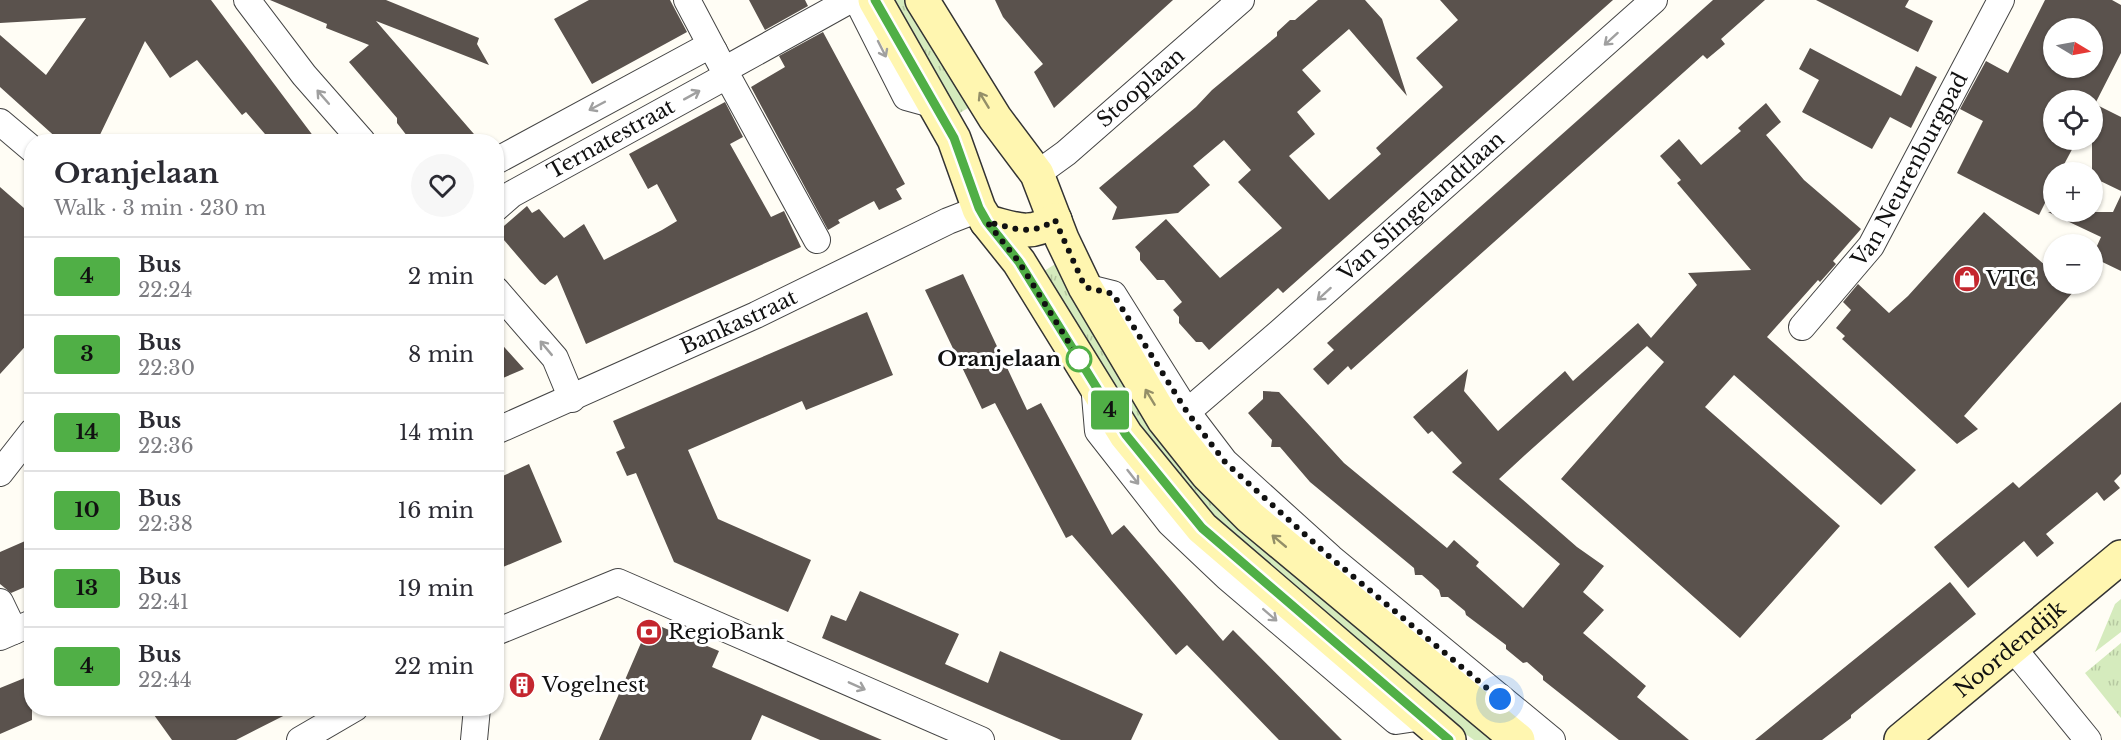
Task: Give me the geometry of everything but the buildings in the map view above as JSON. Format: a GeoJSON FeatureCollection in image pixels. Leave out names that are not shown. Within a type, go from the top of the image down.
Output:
{"type":"FeatureCollection","features":[{"type":"Feature","properties":{"kind":"main road"},"geometry":{"type":"LineString","coordinates":[[876,0],[963,158],[983,215],[1019,262],[1126,435],[1202,528],[1449,740]]}},
{"type":"Feature","properties":{"kind":"main road"},"geometry":{"type":"LineString","coordinates":[[924,1],[994,118],[1030,164],[1085,287],[1164,420],[1207,474],[1250,517],[1518,740]]}},
{"type":"Feature","properties":{"kind":"main road"},"geometry":{"type":"LineString","coordinates":[[963,158],[977,148],[994,146],[1030,164]]}},
{"type":"Feature","properties":{"kind":"main road"},"geometry":{"type":"LineString","coordinates":[[983,215],[1029,231],[1040,230],[1055,220]]}},
{"type":"Feature","properties":{"kind":"main road","name":"Noordendijk"},"geometry":{"type":"LineString","coordinates":[[1901,740],[2121,557]]}},
{"type":"Feature","properties":{"kind":"street"},"geometry":{"type":"LineString","coordinates":[[247,0],[304,75],[356,134]]}},
{"type":"Feature","properties":{"kind":"street"},"geometry":{"type":"LineString","coordinates":[[687,0],[817,240]]}},
{"type":"Feature","properties":{"kind":"street"},"geometry":{"type":"LineString","coordinates":[[719,60],[850,0]]}},
{"type":"Feature","properties":{"kind":"street"},"geometry":{"type":"LineString","coordinates":[[857,0],[906,97],[934,105]]}},
{"type":"Feature","properties":{"kind":"street","name":"Stooplaan"},"geometry":{"type":"LineString","coordinates":[[1030,164],[1066,153],[1241,0]]}},
{"type":"Feature","properties":{"kind":"street","name":"Van Slingelandtlaan"},"geometry":{"type":"LineString","coordinates":[[1187,412],[1281,332],[1654,0]]}},
{"type":"Feature","properties":{"kind":"street","name":"Van Neurenburgpad"},"geometry":{"type":"LineString","coordinates":[[1802,327],[1871,246],[2001,0]]}},
{"type":"Feature","properties":{"kind":"street","name":"Ternatestraat"},"geometry":{"type":"LineString","coordinates":[[504,158],[703,49],[719,60],[721,79],[512,194],[504,201]]}},
{"type":"Feature","properties":{"kind":"street"},"geometry":{"type":"LineString","coordinates":[[0,122],[24,142]]}},
{"type":"Feature","properties":{"kind":"street","name":"Bankastraat"},"geometry":{"type":"LineString","coordinates":[[504,428],[756,315],[948,221],[983,215]]}},
{"type":"Feature","properties":{"kind":"street"},"geometry":{"type":"LineString","coordinates":[[1085,287],[1113,294],[1187,412],[1225,462],[1275,510],[1552,740]]}},
{"type":"Feature","properties":{"kind":"street"},"geometry":{"type":"LineString","coordinates":[[504,299],[555,358],[572,399]]}},
{"type":"Feature","properties":{"kind":"street"},"geometry":{"type":"LineString","coordinates":[[0,473],[24,442]]}},
{"type":"Feature","properties":{"kind":"street"},"geometry":{"type":"LineString","coordinates":[[504,629],[618,582],[981,740]]}},
{"type":"Feature","properties":{"kind":"street"},"geometry":{"type":"LineString","coordinates":[[0,602],[15,630]]}},
{"type":"Feature","properties":{"kind":"street"},"geometry":{"type":"LineString","coordinates":[[2012,647],[2088,740]]}},
{"type":"Feature","properties":{"kind":"street"},"geometry":{"type":"LineString","coordinates":[[300,740],[341,716]]}},
{"type":"Feature","properties":{"kind":"street"},"geometry":{"type":"LineString","coordinates":[[474,740],[476,716]]}},
{"type":"Feature","properties":{"kind":"green space"},"geometry":{"type":"Polygon","coordinates":[[[889,0],[913,0],[973,105],[953,117],[889,0]]]}},
{"type":"Feature","properties":{"kind":"green space"},"geometry":{"type":"Polygon","coordinates":[[[1060,261],[1109,348],[1502,740],[1474,740],[1433,711],[1343,636],[1171,477],[1041,273],[1060,261]]]}},
{"type":"Feature","properties":{"kind":"green space"},"geometry":{"type":"Polygon","coordinates":[[[2121,599],[2121,632],[2095,652],[2115,604],[2121,599]]]}},
{"type":"Feature","properties":{"kind":"green space"},"geometry":{"type":"Polygon","coordinates":[[[2121,643],[2121,718],[2085,673],[2121,643]]]}},
{"type":"Feature","properties":{"kind":"bus line","name":"4"},"geometry":{"type":"LineString","coordinates":[[875,0],[954,138],[963,158],[968,181],[987,222],[1019,262],[1126,435],[1164,484],[1202,528],[1449,740]]}},
{"type":"Feature","properties":{"kind":"place","name":"VTC"},"geometry":{"type":"Point","coordinates":[1967,279]}},
{"type":"Feature","properties":{"kind":"place","name":"Oranjelaan"},"geometry":{"type":"Point","coordinates":[1079,359]}},
{"type":"Feature","properties":{"kind":"place","name":"RegioBank"},"geometry":{"type":"Point","coordinates":[649,632]}},
{"type":"Feature","properties":{"kind":"place","name":"Vogelnest"},"geometry":{"type":"Point","coordinates":[522,685]}},
{"type":"Feature","properties":{"kind":"route"},"geometry":{"type":"LineString","coordinates":[[1079,359],[1019,262],[987,222],[1029,231],[1040,230],[1055,220],[1085,287],[1113,294],[1187,412],[1225,462],[1275,510],[1500,699]]}}]}
